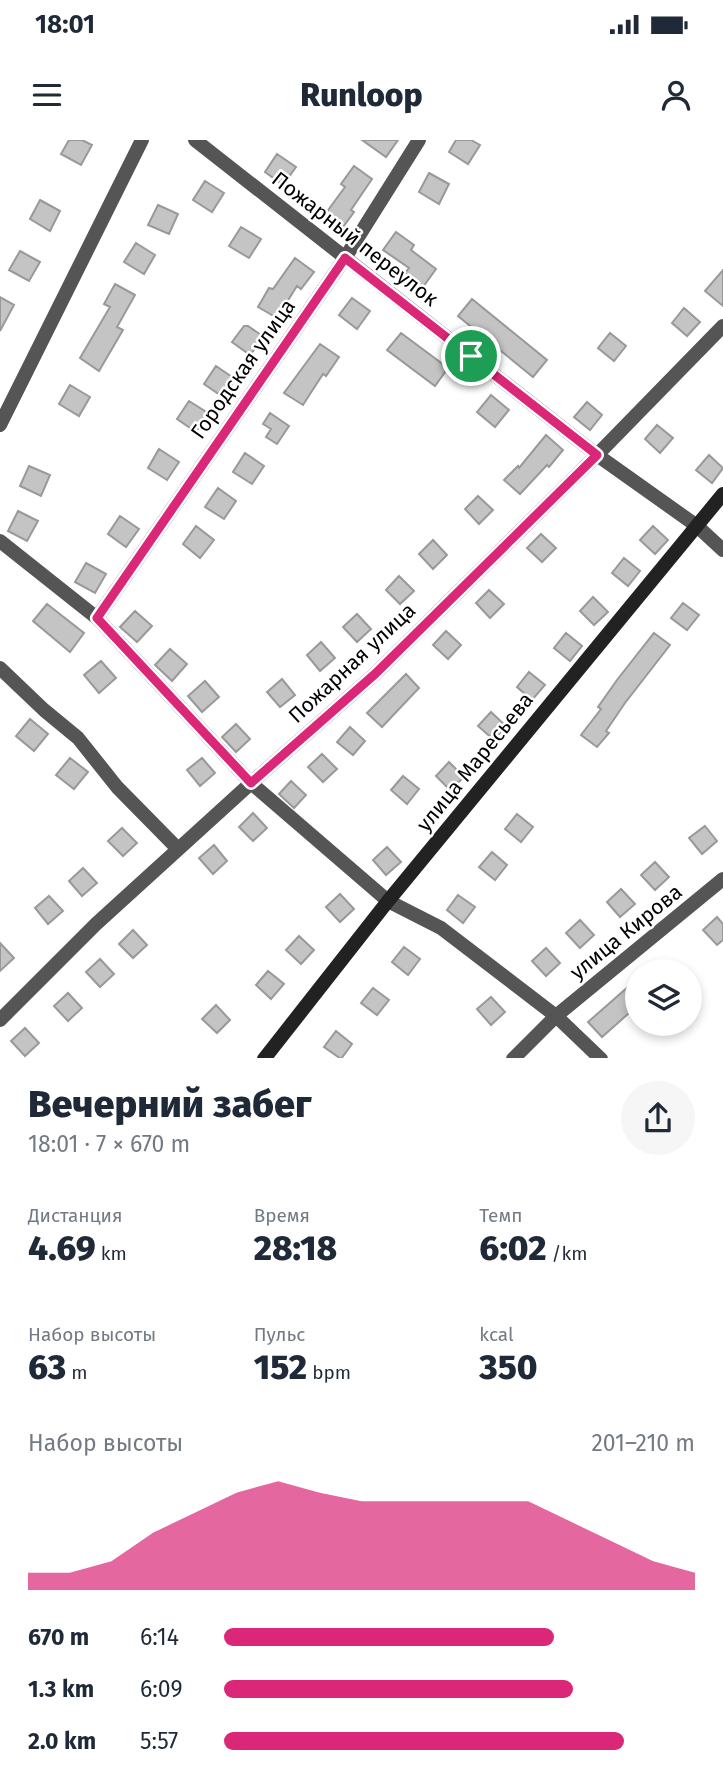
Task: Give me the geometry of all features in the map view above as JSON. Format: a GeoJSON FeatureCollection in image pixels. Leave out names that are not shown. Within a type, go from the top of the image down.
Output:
{"type":"FeatureCollection","features":[{"type":"Feature","properties":{"kind":"street"},"geometry":{"type":"LineString","coordinates":[[0,425],[142,140]]}},
{"type":"Feature","properties":{"kind":"street","name":"Пожарный переулок"},"geometry":{"type":"LineString","coordinates":[[195,140],[597,455],[697,526],[723,550]]}},
{"type":"Feature","properties":{"kind":"street","name":"Городская улица"},"geometry":{"type":"LineString","coordinates":[[97,618],[345,258],[419,140]]}},
{"type":"Feature","properties":{"kind":"street","name":"Пожарная улица"},"geometry":{"type":"LineString","coordinates":[[0,1020],[96,924],[375,674],[597,455],[723,326]]}},
{"type":"Feature","properties":{"kind":"street","name":"улица Маресьева"},"geometry":{"type":"LineString","coordinates":[[265,1058],[388,901],[723,494]]}},
{"type":"Feature","properties":{"kind":"street"},"geometry":{"type":"LineString","coordinates":[[0,541],[97,618],[251,783],[388,901],[441,928],[556,1016],[600,1058]]}},
{"type":"Feature","properties":{"kind":"street"},"geometry":{"type":"LineString","coordinates":[[0,668],[78,738],[117,787],[178,849]]}},
{"type":"Feature","properties":{"kind":"street","name":"улица Кирова"},"geometry":{"type":"LineString","coordinates":[[514,1058],[556,1016],[723,879]]}},
{"type":"Feature","properties":{"kind":"building"},"geometry":{"type":"Polygon","coordinates":[[[69,140],[82,140],[92,145],[81,165],[61,154],[69,140]]]}},
{"type":"Feature","properties":{"kind":"building"},"geometry":{"type":"Polygon","coordinates":[[[362,140],[398,140],[386,157],[362,140]]]}},
{"type":"Feature","properties":{"kind":"building"},"geometry":{"type":"Polygon","coordinates":[[[456,140],[471,140],[480,145],[468,164],[449,152],[456,140]]]}},
{"type":"Feature","properties":{"kind":"building"},"geometry":{"type":"Polygon","coordinates":[[[277,154],[296,167],[283,185],[265,172],[277,154]]]}},
{"type":"Feature","properties":{"kind":"building"},"geometry":{"type":"Polygon","coordinates":[[[354,166],[372,179],[341,230],[323,217],[345,187],[341,184],[354,166]]]}},
{"type":"Feature","properties":{"kind":"building"},"geometry":{"type":"Polygon","coordinates":[[[429,173],[449,184],[439,204],[419,192],[429,173]]]}},
{"type":"Feature","properties":{"kind":"building"},"geometry":{"type":"Polygon","coordinates":[[[205,181],[224,193],[212,212],[193,200],[205,181]]]}},
{"type":"Feature","properties":{"kind":"building"},"geometry":{"type":"Polygon","coordinates":[[[40,200],[60,211],[50,231],[30,219],[40,200]]]}},
{"type":"Feature","properties":{"kind":"building"},"geometry":{"type":"Polygon","coordinates":[[[158,205],[178,214],[169,234],[148,225],[158,205]]]}},
{"type":"Feature","properties":{"kind":"building"},"geometry":{"type":"Polygon","coordinates":[[[241,227],[261,239],[249,258],[229,246],[241,227]]]}},
{"type":"Feature","properties":{"kind":"building"},"geometry":{"type":"Polygon","coordinates":[[[396,232],[414,245],[411,250],[436,269],[423,287],[405,273],[409,268],[383,250],[396,232]]]}},
{"type":"Feature","properties":{"kind":"building"},"geometry":{"type":"Polygon","coordinates":[[[136,243],[155,255],[144,274],[124,262],[136,243]]]}},
{"type":"Feature","properties":{"kind":"building"},"geometry":{"type":"Polygon","coordinates":[[[20,251],[40,262],[29,281],[9,270],[20,251]]]}},
{"type":"Feature","properties":{"kind":"building"},"geometry":{"type":"Polygon","coordinates":[[[295,258],[314,272],[301,289],[297,286],[277,318],[258,307],[269,288],[273,289],[295,258]]]}},
{"type":"Feature","properties":{"kind":"building"},"geometry":{"type":"Polygon","coordinates":[[[723,270],[723,306],[705,291],[723,270]]]}},
{"type":"Feature","properties":{"kind":"building"},"geometry":{"type":"Polygon","coordinates":[[[115,284],[135,295],[117,327],[123,330],[99,371],[80,358],[110,307],[104,304],[115,284]]]}},
{"type":"Feature","properties":{"kind":"building"},"geometry":{"type":"Polygon","coordinates":[[[0,297],[14,305],[0,331],[0,297]]]}},
{"type":"Feature","properties":{"kind":"building"},"geometry":{"type":"Polygon","coordinates":[[[352,298],[370,311],[357,329],[339,315],[352,298]]]}},
{"type":"Feature","properties":{"kind":"building"},"geometry":{"type":"Polygon","coordinates":[[[472,299],[547,360],[533,377],[458,316],[472,299]]]}},
{"type":"Feature","properties":{"kind":"building"},"geometry":{"type":"Polygon","coordinates":[[[684,308],[700,322],[687,336],[672,323],[684,308]]]}},
{"type":"Feature","properties":{"kind":"building"},"geometry":{"type":"Polygon","coordinates":[[[244,326],[264,337],[250,355],[232,342],[244,326]]]}},
{"type":"Feature","properties":{"kind":"building"},"geometry":{"type":"Polygon","coordinates":[[[401,333],[448,368],[435,386],[387,350],[401,333]]]}},
{"type":"Feature","properties":{"kind":"building"},"geometry":{"type":"Polygon","coordinates":[[[610,333],[626,346],[614,361],[598,348],[610,333]]]}},
{"type":"Feature","properties":{"kind":"building"},"geometry":{"type":"Polygon","coordinates":[[[320,344],[339,357],[326,376],[323,374],[303,405],[284,393],[320,344]]]}},
{"type":"Feature","properties":{"kind":"building"},"geometry":{"type":"Polygon","coordinates":[[[216,366],[235,379],[223,397],[204,384],[216,366]]]}},
{"type":"Feature","properties":{"kind":"building"},"geometry":{"type":"Polygon","coordinates":[[[70,385],[90,397],[79,416],[59,404],[70,385]]]}},
{"type":"Feature","properties":{"kind":"building"},"geometry":{"type":"Polygon","coordinates":[[[491,395],[509,410],[495,427],[477,412],[491,395]]]}},
{"type":"Feature","properties":{"kind":"building"},"geometry":{"type":"Polygon","coordinates":[[[189,401],[208,413],[196,432],[177,419],[189,401]]]}},
{"type":"Feature","properties":{"kind":"building"},"geometry":{"type":"Polygon","coordinates":[[[587,402],[602,415],[590,430],[574,417],[587,402]]]}},
{"type":"Feature","properties":{"kind":"building"},"geometry":{"type":"Polygon","coordinates":[[[270,413],[289,426],[277,444],[266,437],[271,429],[263,424],[270,413]]]}},
{"type":"Feature","properties":{"kind":"building"},"geometry":{"type":"Polygon","coordinates":[[[657,425],[673,438],[660,453],[645,439],[657,425]]]}},
{"type":"Feature","properties":{"kind":"building"},"geometry":{"type":"Polygon","coordinates":[[[546,435],[563,450],[520,494],[504,480],[518,466],[519,468],[546,435]]]}},
{"type":"Feature","properties":{"kind":"building"},"geometry":{"type":"Polygon","coordinates":[[[159,449],[179,462],[167,480],[148,468],[159,449]]]}},
{"type":"Feature","properties":{"kind":"building"},"geometry":{"type":"Polygon","coordinates":[[[245,453],[264,466],[252,484],[233,472],[245,453]]]}},
{"type":"Feature","properties":{"kind":"building"},"geometry":{"type":"Polygon","coordinates":[[[709,455],[723,468],[712,483],[696,470],[709,455]]]}},
{"type":"Feature","properties":{"kind":"building"},"geometry":{"type":"Polygon","coordinates":[[[29,466],[50,475],[41,496],[20,486],[29,466]]]}},
{"type":"Feature","properties":{"kind":"building"},"geometry":{"type":"Polygon","coordinates":[[[218,488],[236,501],[224,519],[205,507],[218,488]]]}},
{"type":"Feature","properties":{"kind":"building"},"geometry":{"type":"Polygon","coordinates":[[[478,496],[493,510],[479,524],[465,509],[478,496]]]}},
{"type":"Feature","properties":{"kind":"building"},"geometry":{"type":"Polygon","coordinates":[[[18,511],[38,521],[27,541],[8,531],[18,511]]]}},
{"type":"Feature","properties":{"kind":"building"},"geometry":{"type":"Polygon","coordinates":[[[120,516],[139,529],[126,547],[108,534],[120,516]]]}},
{"type":"Feature","properties":{"kind":"building"},"geometry":{"type":"Polygon","coordinates":[[[196,526],[214,540],[200,558],[183,544],[196,526]]]}},
{"type":"Feature","properties":{"kind":"building"},"geometry":{"type":"Polygon","coordinates":[[[653,526],[668,540],[655,554],[640,540],[653,526]]]}},
{"type":"Feature","properties":{"kind":"building"},"geometry":{"type":"Polygon","coordinates":[[[541,534],[556,548],[542,562],[527,548],[541,534]]]}},
{"type":"Feature","properties":{"kind":"building"},"geometry":{"type":"Polygon","coordinates":[[[433,540],[447,555],[433,569],[419,554],[433,540]]]}},
{"type":"Feature","properties":{"kind":"building"},"geometry":{"type":"Polygon","coordinates":[[[624,558],[640,571],[628,586],[612,573],[624,558]]]}},
{"type":"Feature","properties":{"kind":"building"},"geometry":{"type":"Polygon","coordinates":[[[86,563],[106,574],[95,593],[75,582],[86,563]]]}},
{"type":"Feature","properties":{"kind":"building"},"geometry":{"type":"Polygon","coordinates":[[[399,576],[414,591],[400,604],[386,590],[399,576]]]}},
{"type":"Feature","properties":{"kind":"building"},"geometry":{"type":"Polygon","coordinates":[[[489,590],[504,604],[490,618],[476,603],[489,590]]]}},
{"type":"Feature","properties":{"kind":"building"},"geometry":{"type":"Polygon","coordinates":[[[593,597],[608,612],[594,625],[580,611],[593,597]]]}},
{"type":"Feature","properties":{"kind":"building"},"geometry":{"type":"Polygon","coordinates":[[[683,603],[699,615],[687,630],[671,618],[683,603]]]}},
{"type":"Feature","properties":{"kind":"building"},"geometry":{"type":"Polygon","coordinates":[[[47,604],[84,633],[70,652],[33,621],[47,604]]]}},
{"type":"Feature","properties":{"kind":"building"},"geometry":{"type":"Polygon","coordinates":[[[135,611],[152,626],[137,642],[120,627],[135,611]]]}},
{"type":"Feature","properties":{"kind":"building"},"geometry":{"type":"Polygon","coordinates":[[[357,614],[371,629],[357,642],[343,627],[357,614]]]}},
{"type":"Feature","properties":{"kind":"building"},"geometry":{"type":"Polygon","coordinates":[[[446,631],[461,645],[448,659],[433,645],[446,631]]]}},
{"type":"Feature","properties":{"kind":"building"},"geometry":{"type":"Polygon","coordinates":[[[566,633],[582,646],[570,661],[554,648],[566,633]]]}},
{"type":"Feature","properties":{"kind":"building"},"geometry":{"type":"Polygon","coordinates":[[[654,633],[670,645],[625,703],[606,731],[609,733],[597,747],[581,735],[601,709],[598,707],[617,680],[654,633]]]}},
{"type":"Feature","properties":{"kind":"building"},"geometry":{"type":"Polygon","coordinates":[[[321,642],[335,658],[320,671],[307,655],[321,642]]]}},
{"type":"Feature","properties":{"kind":"building"},"geometry":{"type":"Polygon","coordinates":[[[170,649],[187,664],[172,681],[155,665],[170,649]]]}},
{"type":"Feature","properties":{"kind":"building"},"geometry":{"type":"Polygon","coordinates":[[[101,661],[116,678],[99,693],[84,675],[101,661]]]}},
{"type":"Feature","properties":{"kind":"building"},"geometry":{"type":"Polygon","coordinates":[[[529,672],[545,685],[532,700],[517,687],[529,672]]]}},
{"type":"Feature","properties":{"kind":"building"},"geometry":{"type":"Polygon","coordinates":[[[406,674],[419,688],[382,727],[367,713],[406,674]]]}},
{"type":"Feature","properties":{"kind":"building"},"geometry":{"type":"Polygon","coordinates":[[[282,679],[295,695],[280,707],[267,692],[282,679]]]}},
{"type":"Feature","properties":{"kind":"building"},"geometry":{"type":"Polygon","coordinates":[[[205,681],[219,697],[202,712],[188,696],[205,681]]]}},
{"type":"Feature","properties":{"kind":"building"},"geometry":{"type":"Polygon","coordinates":[[[491,712],[506,726],[494,740],[478,726],[491,712]]]}},
{"type":"Feature","properties":{"kind":"building"},"geometry":{"type":"Polygon","coordinates":[[[30,719],[48,734],[34,751],[16,736],[30,719]]]}},
{"type":"Feature","properties":{"kind":"building"},"geometry":{"type":"Polygon","coordinates":[[[236,724],[250,739],[236,752],[222,737],[236,724]]]}},
{"type":"Feature","properties":{"kind":"building"},"geometry":{"type":"Polygon","coordinates":[[[350,727],[365,741],[353,755],[337,742],[350,727]]]}},
{"type":"Feature","properties":{"kind":"building"},"geometry":{"type":"Polygon","coordinates":[[[322,754],[337,769],[323,782],[308,767],[322,754]]]}},
{"type":"Feature","properties":{"kind":"building"},"geometry":{"type":"Polygon","coordinates":[[[70,758],[88,772],[74,789],[56,775],[70,758]]]}},
{"type":"Feature","properties":{"kind":"building"},"geometry":{"type":"Polygon","coordinates":[[[202,758],[215,773],[200,786],[187,770],[202,758]]]}},
{"type":"Feature","properties":{"kind":"building"},"geometry":{"type":"Polygon","coordinates":[[[449,762],[464,777],[450,790],[436,776],[449,762]]]}},
{"type":"Feature","properties":{"kind":"building"},"geometry":{"type":"Polygon","coordinates":[[[403,776],[419,789],[407,804],[391,790],[403,776]]]}},
{"type":"Feature","properties":{"kind":"building"},"geometry":{"type":"Polygon","coordinates":[[[291,781],[306,795],[294,808],[279,794],[291,781]]]}},
{"type":"Feature","properties":{"kind":"building"},"geometry":{"type":"Polygon","coordinates":[[[253,813],[267,828],[253,841],[239,827],[253,813]]]}},
{"type":"Feature","properties":{"kind":"building"},"geometry":{"type":"Polygon","coordinates":[[[517,814],[533,827],[521,842],[505,829],[517,814]]]}},
{"type":"Feature","properties":{"kind":"building"},"geometry":{"type":"Polygon","coordinates":[[[705,826],[717,841],[702,854],[689,838],[705,826]]]}},
{"type":"Feature","properties":{"kind":"building"},"geometry":{"type":"Polygon","coordinates":[[[122,828],[137,843],[123,856],[108,841],[122,828]]]}},
{"type":"Feature","properties":{"kind":"building"},"geometry":{"type":"Polygon","coordinates":[[[214,845],[227,861],[213,874],[199,858],[214,845]]]}},
{"type":"Feature","properties":{"kind":"building"},"geometry":{"type":"Polygon","coordinates":[[[387,847],[401,862],[386,875],[373,860],[387,847]]]}},
{"type":"Feature","properties":{"kind":"building"},"geometry":{"type":"Polygon","coordinates":[[[492,852],[507,865],[495,880],[479,867],[492,852]]]}},
{"type":"Feature","properties":{"kind":"building"},"geometry":{"type":"Polygon","coordinates":[[[655,862],[669,877],[655,890],[641,875],[655,862]]]}},
{"type":"Feature","properties":{"kind":"building"},"geometry":{"type":"Polygon","coordinates":[[[83,868],[97,883],[82,896],[69,881],[83,868]]]}},
{"type":"Feature","properties":{"kind":"building"},"geometry":{"type":"Polygon","coordinates":[[[621,889],[635,904],[620,917],[607,902],[621,889]]]}},
{"type":"Feature","properties":{"kind":"building"},"geometry":{"type":"Polygon","coordinates":[[[340,894],[354,909],[340,922],[326,907],[340,894]]]}},
{"type":"Feature","properties":{"kind":"building"},"geometry":{"type":"Polygon","coordinates":[[[458,895],[475,907],[463,923],[447,910],[458,895]]]}},
{"type":"Feature","properties":{"kind":"building"},"geometry":{"type":"Polygon","coordinates":[[[49,896],[63,911],[48,924],[35,908],[49,896]]]}},
{"type":"Feature","properties":{"kind":"building"},"geometry":{"type":"Polygon","coordinates":[[[717,917],[723,924],[723,940],[717,945],[703,930],[717,917]]]}},
{"type":"Feature","properties":{"kind":"building"},"geometry":{"type":"Polygon","coordinates":[[[580,920],[594,935],[580,948],[566,933],[580,920]]]}},
{"type":"Feature","properties":{"kind":"building"},"geometry":{"type":"Polygon","coordinates":[[[133,930],[147,945],[133,958],[119,944],[133,930]]]}},
{"type":"Feature","properties":{"kind":"building"},"geometry":{"type":"Polygon","coordinates":[[[299,936],[314,950],[301,964],[286,950],[299,936]]]}},
{"type":"Feature","properties":{"kind":"building"},"geometry":{"type":"Polygon","coordinates":[[[0,943],[14,958],[0,971],[0,943]]]}},
{"type":"Feature","properties":{"kind":"building"},"geometry":{"type":"Polygon","coordinates":[[[404,947],[420,959],[408,975],[392,962],[404,947]]]}},
{"type":"Feature","properties":{"kind":"building"},"geometry":{"type":"Polygon","coordinates":[[[546,948],[560,963],[546,976],[532,961],[546,948]]]}},
{"type":"Feature","properties":{"kind":"building"},"geometry":{"type":"Polygon","coordinates":[[[100,959],[114,974],[100,987],[86,972],[100,959]]]}},
{"type":"Feature","properties":{"kind":"building"},"geometry":{"type":"Polygon","coordinates":[[[268,971],[284,984],[271,999],[256,985],[268,971]]]}},
{"type":"Feature","properties":{"kind":"building"},"geometry":{"type":"Polygon","coordinates":[[[373,988],[389,1000],[377,1015],[361,1003],[373,988]]]}},
{"type":"Feature","properties":{"kind":"building"},"geometry":{"type":"Polygon","coordinates":[[[625,990],[625,1017],[602,1037],[588,1022],[625,990]]]}},
{"type":"Feature","properties":{"kind":"building"},"geometry":{"type":"Polygon","coordinates":[[[68,993],[82,1008],[68,1021],[54,1006],[68,993]]]}},
{"type":"Feature","properties":{"kind":"building"},"geometry":{"type":"Polygon","coordinates":[[[491,997],[505,1012],[491,1025],[477,1009],[491,997]]]}},
{"type":"Feature","properties":{"kind":"building"},"geometry":{"type":"Polygon","coordinates":[[[216,1005],[230,1020],[217,1033],[202,1019],[216,1005]]]}},
{"type":"Feature","properties":{"kind":"building"},"geometry":{"type":"Polygon","coordinates":[[[25,1028],[39,1043],[25,1056],[11,1041],[25,1028]]]}},
{"type":"Feature","properties":{"kind":"building"},"geometry":{"type":"Polygon","coordinates":[[[336,1031],[352,1044],[342,1058],[324,1047],[336,1031]]]}},
{"type":"Feature","properties":{"kind":"route"},"geometry":{"type":"LineString","coordinates":[[345,258],[471,356],[597,455],[375,674],[251,783],[97,618],[345,258]]}}]}
